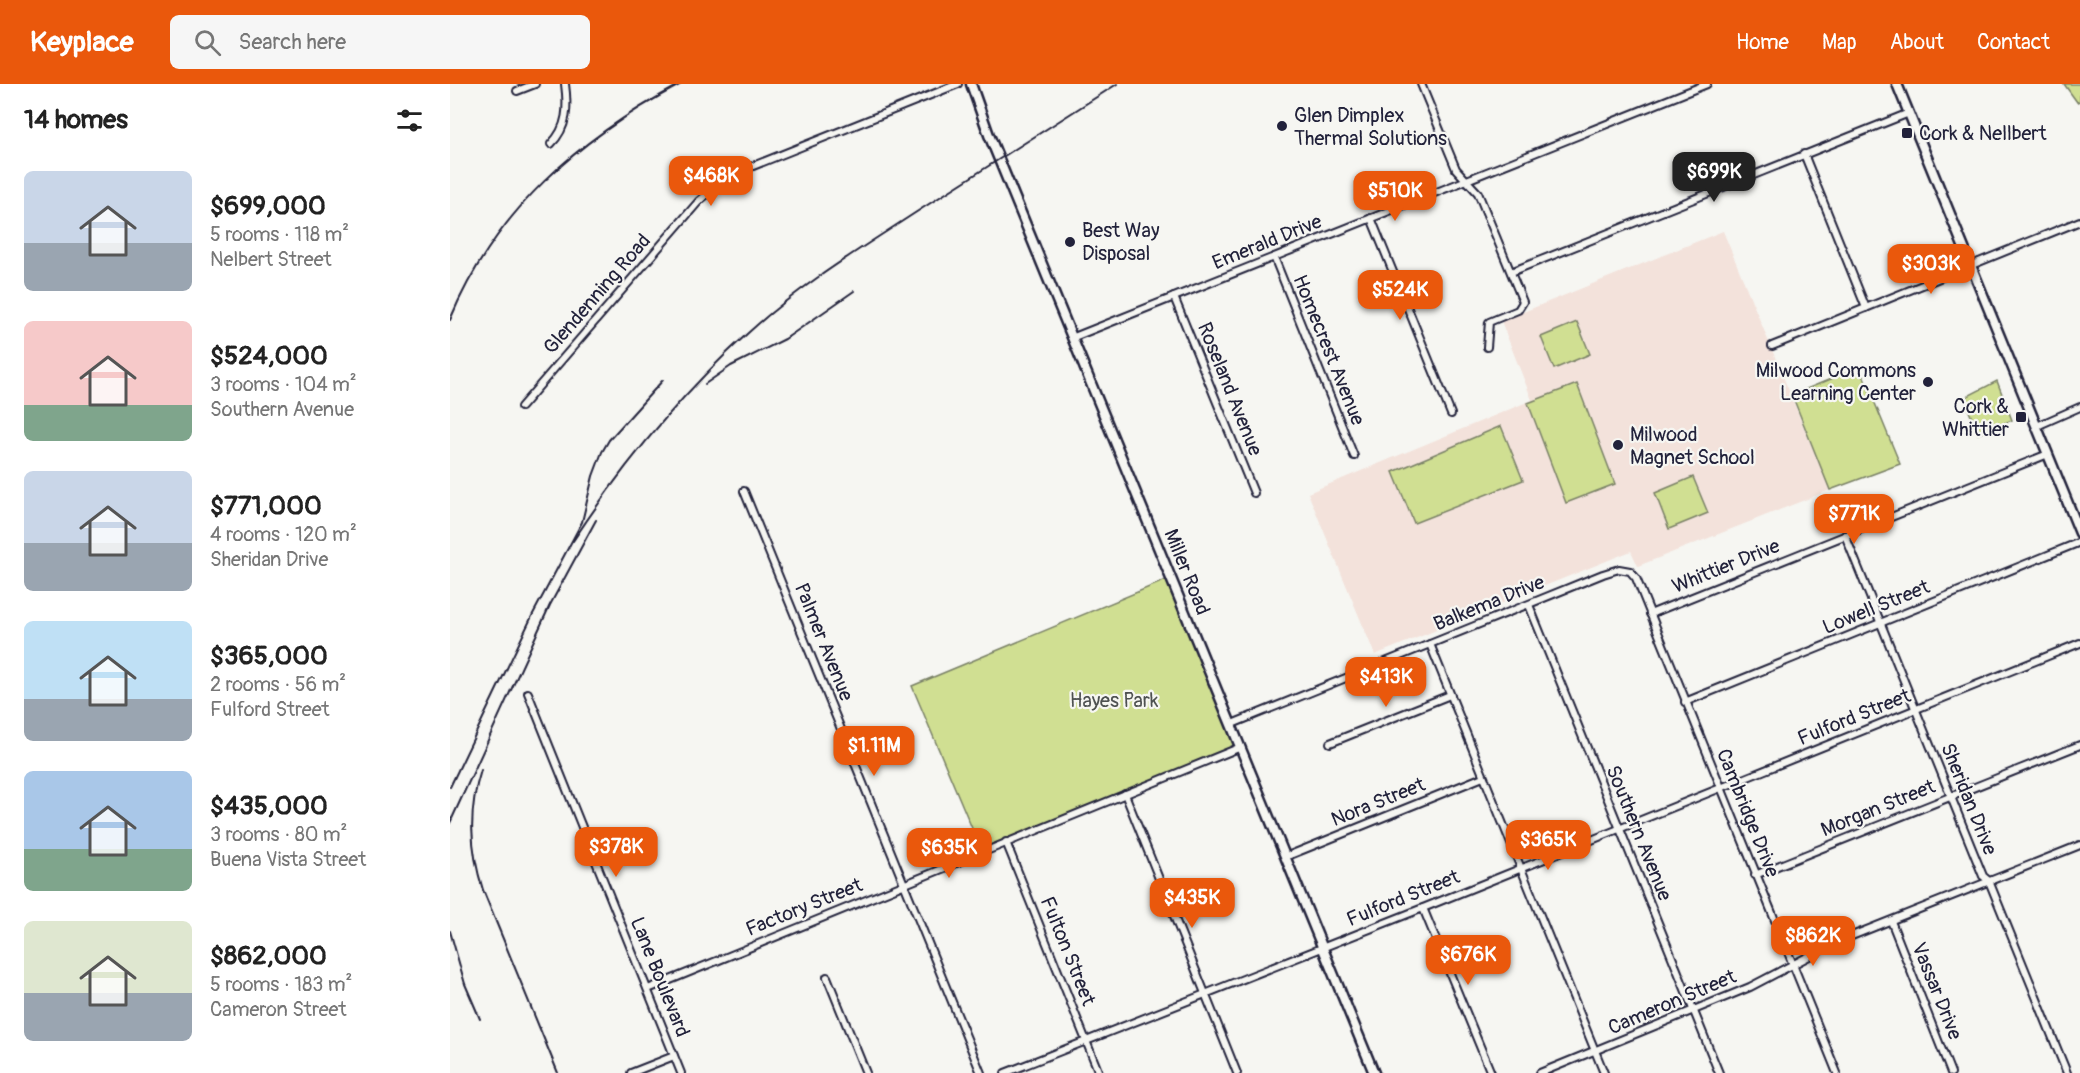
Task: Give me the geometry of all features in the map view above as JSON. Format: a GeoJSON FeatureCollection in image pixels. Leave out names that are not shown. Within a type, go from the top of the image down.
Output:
{"type":"FeatureCollection","features":[{"type":"Feature","properties":{"kind":"street"},"geometry":{"type":"LineString","coordinates":[[517,91],[535,84]]}},
{"type":"Feature","properties":{"kind":"street"},"geometry":{"type":"LineString","coordinates":[[551,144],[565,126],[567,99],[565,84]]}},
{"type":"Feature","properties":{"kind":"street","name":"Glendenning Road"},"geometry":{"type":"LineString","coordinates":[[521,407],[699,201],[724,180],[818,139],[958,84]]}},
{"type":"Feature","properties":{"kind":"street","name":"Miller Road"},"geometry":{"type":"LineString","coordinates":[[971,84],[989,135],[1074,337],[1374,1073]]}},
{"type":"Feature","properties":{"kind":"street"},"geometry":{"type":"LineString","coordinates":[[1421,84],[1456,169],[1478,193],[1523,305],[1518,310],[1489,322],[1487,347]]}},
{"type":"Feature","properties":{"kind":"street","name":"Emerald Drive"},"geometry":{"type":"LineString","coordinates":[[1074,337],[1707,84]]}},
{"type":"Feature","properties":{"kind":"street"},"geometry":{"type":"LineString","coordinates":[[1897,84],[2080,533]]}},
{"type":"Feature","properties":{"kind":"street"},"geometry":{"type":"LineString","coordinates":[[1510,272],[1909,113]]}},
{"type":"Feature","properties":{"kind":"street"},"geometry":{"type":"LineString","coordinates":[[1804,154],[1866,308]]}},
{"type":"Feature","properties":{"kind":"street"},"geometry":{"type":"LineString","coordinates":[[1371,218],[1451,414]]}},
{"type":"Feature","properties":{"kind":"street"},"geometry":{"type":"LineString","coordinates":[[1772,346],[2080,221]]}},
{"type":"Feature","properties":{"kind":"street","name":"Homecrest Avenue"},"geometry":{"type":"LineString","coordinates":[[1274,257],[1354,456]]}},
{"type":"Feature","properties":{"kind":"street","name":"Roseland Avenue"},"geometry":{"type":"LineString","coordinates":[[1174,297],[1254,493]]}},
{"type":"Feature","properties":{"kind":"street"},"geometry":{"type":"LineString","coordinates":[[2037,426],[2080,407]]}},
{"type":"Feature","properties":{"kind":"street","name":"Whittier Drive"},"geometry":{"type":"LineString","coordinates":[[1650,614],[2048,454]]}},
{"type":"Feature","properties":{"kind":"street","name":"Palmer Avenue"},"geometry":{"type":"LineString","coordinates":[[744,491],[981,1073]]}},
{"type":"Feature","properties":{"kind":"street","name":"Sheridan Drive"},"geometry":{"type":"LineString","coordinates":[[1845,535],[1983,876],[1989,881],[2067,1073]]}},
{"type":"Feature","properties":{"kind":"street","name":"Lowell Street"},"geometry":{"type":"LineString","coordinates":[[1685,702],[2080,542]]}},
{"type":"Feature","properties":{"kind":"street","name":"Balkema Drive"},"geometry":{"type":"LineString","coordinates":[[1232,724],[1603,574],[1626,569]]}},
{"type":"Feature","properties":{"kind":"street","name":"Cambridge Drive"},"geometry":{"type":"LineString","coordinates":[[1626,569],[1636,578],[1719,788],[1837,1073]]}},
{"type":"Feature","properties":{"kind":"street","name":"Southern Avenue"},"geometry":{"type":"LineString","coordinates":[[1529,605],[1719,1073]]}},
{"type":"Feature","properties":{"kind":"street"},"geometry":{"type":"LineString","coordinates":[[1430,644],[1604,1073]]}},
{"type":"Feature","properties":{"kind":"street","name":"Fulford Street"},"geometry":{"type":"LineString","coordinates":[[1005,1073],[1085,1039],[1423,908],[2080,644]]}},
{"type":"Feature","properties":{"kind":"street","name":"Lane Boulevard"},"geometry":{"type":"LineString","coordinates":[[528,693],[681,1073]]}},
{"type":"Feature","properties":{"kind":"street"},"geometry":{"type":"LineString","coordinates":[[1330,742],[1450,695]]}},
{"type":"Feature","properties":{"kind":"street","name":"Morgan Street"},"geometry":{"type":"LineString","coordinates":[[1755,875],[2080,745]]}},
{"type":"Feature","properties":{"kind":"street","name":"Factory Street"},"geometry":{"type":"LineString","coordinates":[[648,989],[1241,747]]}},
{"type":"Feature","properties":{"kind":"street","name":"Nora Street"},"geometry":{"type":"LineString","coordinates":[[1285,857],[1483,777]]}},
{"type":"Feature","properties":{"kind":"street"},"geometry":{"type":"LineString","coordinates":[[1125,794],[1237,1073]]}},
{"type":"Feature","properties":{"kind":"street","name":"Fulton Street"},"geometry":{"type":"LineString","coordinates":[[1005,842],[1099,1073]]}},
{"type":"Feature","properties":{"kind":"street","name":"Cameron Street"},"geometry":{"type":"LineString","coordinates":[[1540,1073],[1694,1011],[1834,943],[2080,845]]}},
{"type":"Feature","properties":{"kind":"street"},"geometry":{"type":"LineString","coordinates":[[1423,908],[1491,1073]]}},
{"type":"Feature","properties":{"kind":"street","name":"Vassar Drive"},"geometry":{"type":"LineString","coordinates":[[1891,921],[1952,1073]]}},
{"type":"Feature","properties":{"kind":"street"},"geometry":{"type":"LineString","coordinates":[[827,977],[866,1073]]}},
{"type":"Feature","properties":{"kind":"street"},"geometry":{"type":"LineString","coordinates":[[632,1073],[674,1056]]}},
{"type":"Feature","properties":{"kind":"shaded area","name":"Milwood Magnet School"},"geometry":{"type":"Polygon","coordinates":[[[1723,231],[1830,490],[1638,566],[1631,551],[1375,655],[1308,493],[1532,400],[1501,321],[1723,231]]]}},
{"type":"Feature","properties":{"kind":"green space"},"geometry":{"type":"Polygon","coordinates":[[[2064,84],[2080,84],[2080,101],[2077,102],[2064,84]]]}},
{"type":"Feature","properties":{"kind":"green space"},"geometry":{"type":"Polygon","coordinates":[[[1577,322],[1590,354],[1554,369],[1541,337],[1577,322]]]}},
{"type":"Feature","properties":{"kind":"green space"},"geometry":{"type":"Polygon","coordinates":[[[1860,367],[1900,464],[1830,490],[1792,395],[1860,367]]]}},
{"type":"Feature","properties":{"kind":"green space"},"geometry":{"type":"Polygon","coordinates":[[[1997,381],[2012,420],[1978,434],[1964,398],[1997,381]]]}},
{"type":"Feature","properties":{"kind":"green space"},"geometry":{"type":"Polygon","coordinates":[[[1577,384],[1615,484],[1566,503],[1528,403],[1577,384]]]}},
{"type":"Feature","properties":{"kind":"green space"},"geometry":{"type":"Polygon","coordinates":[[[1501,426],[1523,480],[1414,523],[1393,472],[1501,426]]]}},
{"type":"Feature","properties":{"kind":"green space"},"geometry":{"type":"Polygon","coordinates":[[[1693,477],[1708,513],[1669,529],[1655,493],[1693,477]]]}},
{"type":"Feature","properties":{"kind":"green space","name":"Hayes Park"},"geometry":{"type":"Polygon","coordinates":[[[1171,578],[1241,747],[982,852],[912,686],[1171,578]]]}},
{"type":"Feature","properties":{"kind":"railway"},"geometry":{"type":"LineString","coordinates":[[450,320],[491,244],[516,211],[544,181],[608,129],[643,105],[681,84]]}},
{"type":"Feature","properties":{"kind":"railway"},"geometry":{"type":"LineString","coordinates":[[573,541],[632,458],[676,406],[748,333],[788,299],[852,254],[1117,84]]}},
{"type":"Feature","properties":{"kind":"railway"},"geometry":{"type":"LineString","coordinates":[[705,384],[731,366],[785,339],[854,291]]}},
{"type":"Feature","properties":{"kind":"railway"},"geometry":{"type":"LineString","coordinates":[[450,787],[533,614],[582,522],[593,476],[602,452],[609,440],[663,380]]}},
{"type":"Feature","properties":{"kind":"railway"},"geometry":{"type":"LineString","coordinates":[[450,823],[550,605],[596,520]]}},
{"type":"Feature","properties":{"kind":"railway"},"geometry":{"type":"LineString","coordinates":[[481,770],[472,815],[475,860],[483,890],[558,1073]]}},
{"type":"Feature","properties":{"kind":"railway"},"geometry":{"type":"LineString","coordinates":[[450,931],[465,984],[480,1019]]}},
{"type":"Feature","properties":{"kind":"place","name":"Glen Dimplex Thermal Solutions"},"geometry":{"type":"Point","coordinates":[1282,126]}},
{"type":"Feature","properties":{"kind":"place","name":"Cork & Nellbert"},"geometry":{"type":"Point","coordinates":[1907,133]}},
{"type":"Feature","properties":{"kind":"place","name":"Best Way Disposal"},"geometry":{"type":"Point","coordinates":[1070,242]}},
{"type":"Feature","properties":{"kind":"place","name":"Milwood Commons Learning Center"},"geometry":{"type":"Point","coordinates":[1928,382]}},
{"type":"Feature","properties":{"kind":"place","name":"Cork & Whittier"},"geometry":{"type":"Point","coordinates":[2021,417]}},
{"type":"Feature","properties":{"kind":"place","name":"Milwood Magnet School"},"geometry":{"type":"Point","coordinates":[1618,445]}}]}
